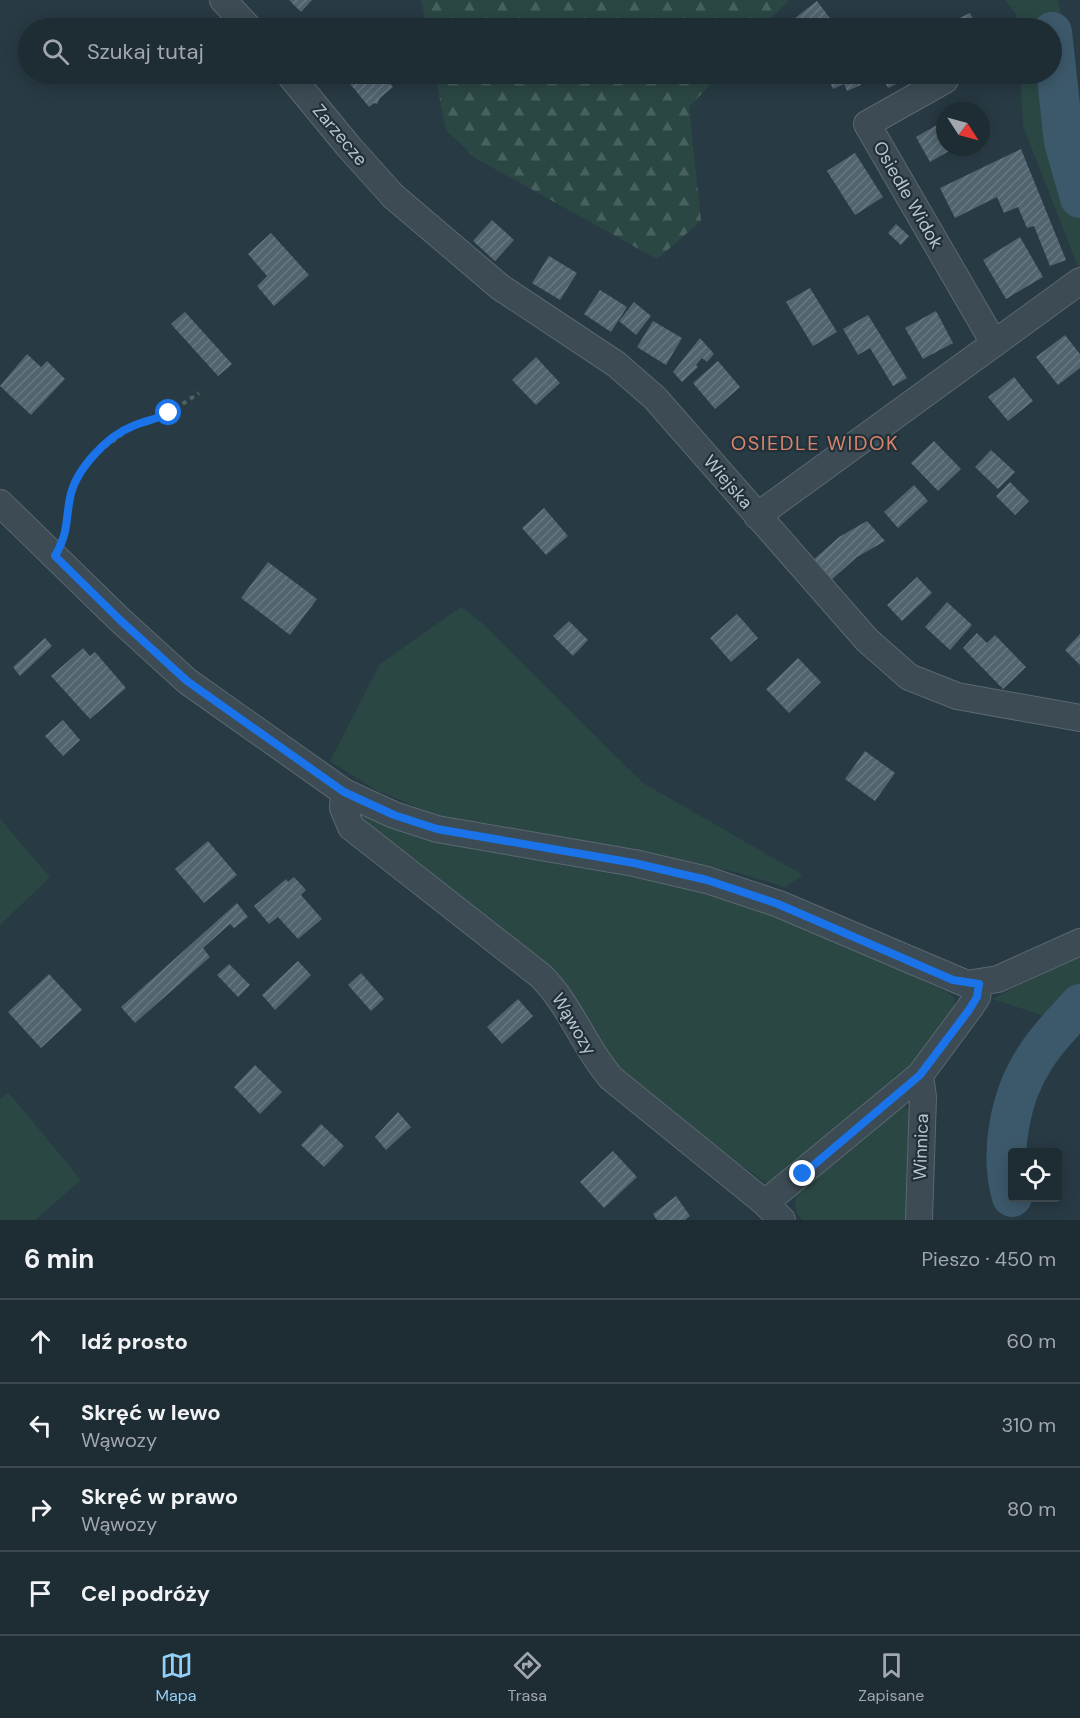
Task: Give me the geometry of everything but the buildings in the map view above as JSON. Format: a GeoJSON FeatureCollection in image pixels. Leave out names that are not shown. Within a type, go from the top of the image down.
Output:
{"type":"FeatureCollection","features":[{"type":"Feature","properties":{"kind":"street"},"geometry":{"type":"LineString","coordinates":[[223,0],[240,18]]}},
{"type":"Feature","properties":{"kind":"street","name":"Zarzecze"},"geometry":{"type":"LineString","coordinates":[[297,84],[393,196]]}},
{"type":"Feature","properties":{"kind":"street","name":"Osiedle Widok"},"geometry":{"type":"LineString","coordinates":[[938,84],[867,124],[994,343]]}},
{"type":"Feature","properties":{"kind":"street","name":"Wiejska"},"geometry":{"type":"LineString","coordinates":[[393,196],[500,287],[616,364],[655,398],[867,640],[909,677],[957,696],[1080,718]]}},
{"type":"Feature","properties":{"kind":"street"},"geometry":{"type":"LineString","coordinates":[[756,516],[1080,281]]}},
{"type":"Feature","properties":{"kind":"street"},"geometry":{"type":"LineString","coordinates":[[0,503],[119,619],[187,681],[344,792],[394,815],[437,829],[634,863],[707,880],[778,904],[953,980],[979,984],[999,980],[1080,942]]}},
{"type":"Feature","properties":{"kind":"street","name":"Wąwozy"},"geometry":{"type":"LineString","coordinates":[[344,792],[343,808],[351,827],[541,976],[557,992],[596,1061],[611,1078],[773,1212],[920,1075],[969,1010],[977,997],[979,984]]}},
{"type":"Feature","properties":{"kind":"street","name":"Winnica"},"geometry":{"type":"LineString","coordinates":[[919,1220],[923,1097],[920,1075]]}},
{"type":"Feature","properties":{"kind":"path"},"geometry":{"type":"LineString","coordinates":[[55,556],[66,537],[70,498],[77,479],[97,453],[133,426],[169,413],[199,393]]}},
{"type":"Feature","properties":{"kind":"green space"},"geometry":{"type":"Polygon","coordinates":[[[421,0],[789,0],[772,18],[425,18],[421,0]]]}},
{"type":"Feature","properties":{"kind":"green space"},"geometry":{"type":"Polygon","coordinates":[[[1005,0],[1058,0],[1061,18],[1016,18],[1016,14],[1005,0]]]}},
{"type":"Feature","properties":{"kind":"green space"},"geometry":{"type":"Polygon","coordinates":[[[1062,21],[1080,116],[1080,272],[1023,126],[1021,84],[1062,84],[1062,21]]]}},
{"type":"Feature","properties":{"kind":"green space"},"geometry":{"type":"Polygon","coordinates":[[[437,84],[711,84],[689,107],[701,221],[657,259],[475,158],[446,130],[437,84]]]}},
{"type":"Feature","properties":{"kind":"green space"},"geometry":{"type":"Polygon","coordinates":[[[461,607],[481,622],[643,783],[803,875],[785,887],[739,873],[657,856],[446,819],[376,790],[330,761],[380,664],[461,607]]]}},
{"type":"Feature","properties":{"kind":"green space"},"geometry":{"type":"Polygon","coordinates":[[[360,811],[685,885],[788,918],[949,993],[954,997],[956,1009],[922,1057],[775,1183],[766,1183],[634,1087],[591,1036],[359,823],[357,813],[360,811]]]}},
{"type":"Feature","properties":{"kind":"green space"},"geometry":{"type":"Polygon","coordinates":[[[0,819],[50,877],[0,925],[0,819]]]}},
{"type":"Feature","properties":{"kind":"green space"},"geometry":{"type":"Polygon","coordinates":[[[1080,955],[1080,1027],[992,999],[1080,955]]]}},
{"type":"Feature","properties":{"kind":"green space"},"geometry":{"type":"Polygon","coordinates":[[[8,1092],[81,1180],[35,1220],[0,1220],[0,1100],[8,1092]]]}},
{"type":"Feature","properties":{"kind":"green space"},"geometry":{"type":"Polygon","coordinates":[[[903,1106],[912,1112],[912,1220],[803,1220],[795,1207],[798,1192],[903,1106]]]}},
{"type":"Feature","properties":{"kind":"waterway"},"geometry":{"type":"LineString","coordinates":[[1058,84],[1064,142],[1080,198]]}},
{"type":"Feature","properties":{"kind":"waterway"},"geometry":{"type":"LineString","coordinates":[[1008,1180],[1009,1125],[1019,1090],[1026,1073],[1040,1051],[1080,1004]]}},
{"type":"Feature","properties":{"kind":"district","name":"OSIEDLE WIDOK"},"geometry":{"type":"Point","coordinates":[815,443]}},
{"type":"Feature","properties":{"kind":"route"},"geometry":{"type":"LineString","coordinates":[[169,413],[151,422],[133,426],[114,438],[87,465],[77,479],[70,498],[66,537],[55,556],[187,681],[344,792],[394,815],[437,829],[634,863],[707,880],[778,904],[953,980],[967,984],[979,984],[977,997],[969,1010],[920,1075],[803,1174]]}}]}
